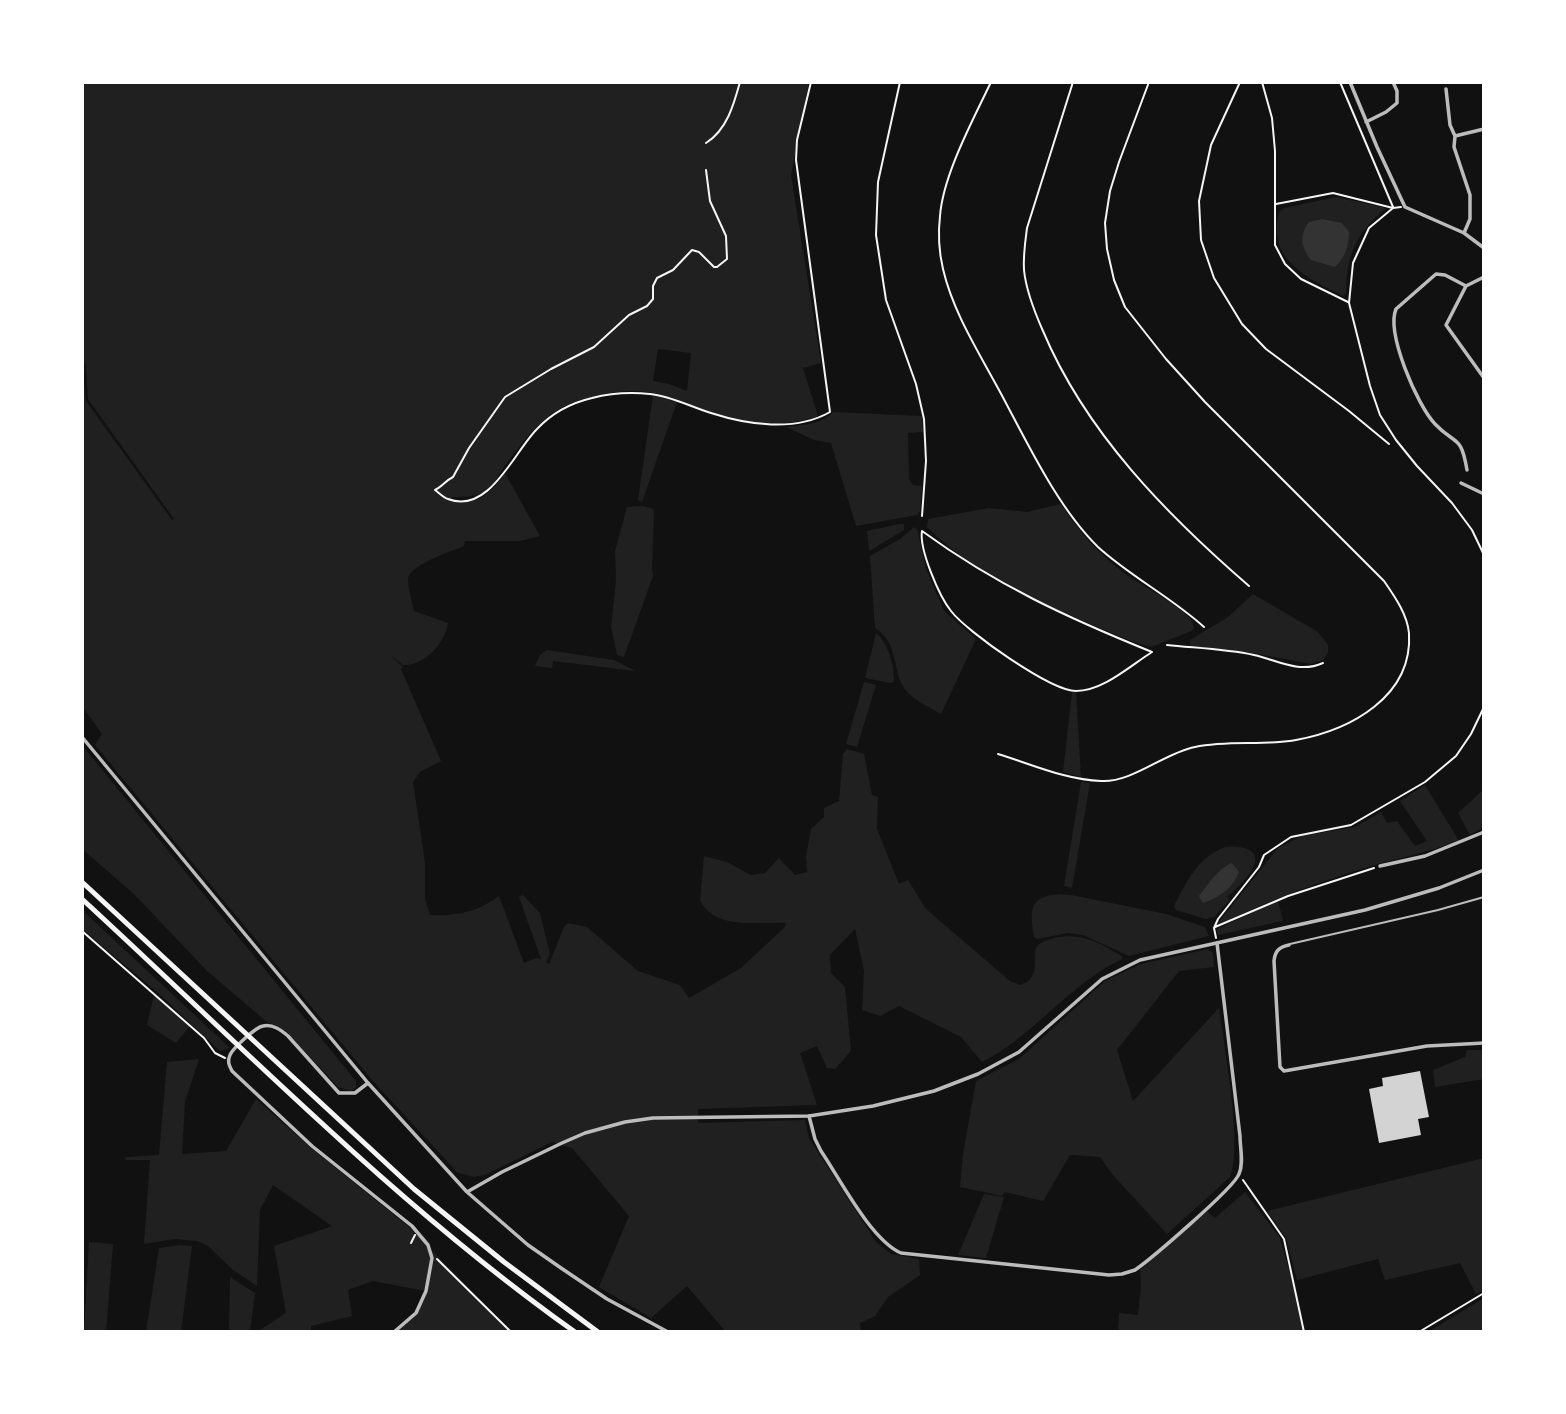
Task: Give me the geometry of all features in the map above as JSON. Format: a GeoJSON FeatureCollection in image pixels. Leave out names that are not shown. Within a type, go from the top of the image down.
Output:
{"type":"FeatureCollection","features":[{"type":"Feature","properties":{"kind":"highway"},"geometry":{"type":"LineString","coordinates":[[82,882],[414,1189],[504,1262],[598,1332]]}},
{"type":"Feature","properties":{"kind":"highway"},"geometry":{"type":"LineString","coordinates":[[82,899],[340,1141],[437,1226],[575,1332]]}},
{"type":"Feature","properties":{"kind":"street"},"geometry":{"type":"LineString","coordinates":[[1350,82],[1405,207],[1464,233],[1484,248]]}},
{"type":"Feature","properties":{"kind":"street"},"geometry":{"type":"LineString","coordinates":[[1366,122],[1397,103],[1398,91],[1393,82]]}},
{"type":"Feature","properties":{"kind":"street"},"geometry":{"type":"LineString","coordinates":[[1446,89],[1450,125],[1455,136],[1454,147],[1470,195],[1470,219],[1464,233]]}},
{"type":"Feature","properties":{"kind":"street"},"geometry":{"type":"LineString","coordinates":[[1455,136],[1484,129]]}},
{"type":"Feature","properties":{"kind":"street"},"geometry":{"type":"LineString","coordinates":[[1466,286],[1445,275],[1436,274],[1396,309],[1393,317],[1409,383],[1435,424],[1458,441],[1464,451],[1467,470]]}},
{"type":"Feature","properties":{"kind":"street"},"geometry":{"type":"LineString","coordinates":[[1484,277],[1466,286],[1446,325],[1484,378]]}},
{"type":"Feature","properties":{"kind":"street"},"geometry":{"type":"LineString","coordinates":[[1461,483],[1484,494]]}},
{"type":"Feature","properties":{"kind":"street"},"geometry":{"type":"LineString","coordinates":[[82,737],[368,1083],[467,1192],[528,1245],[561,1268],[607,1299],[668,1332]]}},
{"type":"Feature","properties":{"kind":"street"},"geometry":{"type":"LineString","coordinates":[[1380,866],[1425,856],[1484,832]]}},
{"type":"Feature","properties":{"kind":"street"},"geometry":{"type":"LineString","coordinates":[[467,1192],[562,1143],[585,1133],[625,1122],[653,1118],[810,1116],[906,1099],[978,1074],[1019,1052],[1102,979],[1140,960],[1365,910],[1439,888],[1484,870]]}},
{"type":"Feature","properties":{"kind":"street"},"geometry":{"type":"LineString","coordinates":[[810,1116],[815,1139],[821,1151],[866,1220],[881,1240],[901,1253],[1089,1273],[1122,1274],[1135,1270],[1223,1194],[1239,1176],[1240,1136],[1217,943]]}},
{"type":"Feature","properties":{"kind":"street"},"geometry":{"type":"LineString","coordinates":[[1289,945],[1275,953],[1274,961],[1280,1067],[1283,1071],[1427,1046],[1484,1042]]}},
{"type":"Feature","properties":{"kind":"street"},"geometry":{"type":"LineString","coordinates":[[368,1083],[355,1093],[339,1093],[288,1036],[278,1028],[267,1025],[255,1030],[231,1053],[228,1060],[232,1071],[312,1146],[412,1226],[428,1245],[432,1258],[426,1291],[416,1313],[394,1332]]}},
{"type":"Feature","properties":{"kind":"lane"},"geometry":{"type":"LineString","coordinates":[[1289,945],[1438,911],[1484,897]]}},
{"type":"Feature","properties":{"kind":"path"},"geometry":{"type":"LineString","coordinates":[[706,143],[716,137],[734,106],[740,82]]}},
{"type":"Feature","properties":{"kind":"path"},"geometry":{"type":"LineString","coordinates":[[706,170],[710,201],[726,236],[727,259],[714,267],[699,252],[692,250],[673,270],[657,278],[653,286],[653,299],[647,306],[629,315],[594,347],[505,397],[469,448],[455,474],[447,479],[441,488],[435,490],[448,499],[474,500],[487,494],[550,416],[566,406],[592,398],[617,394],[650,394],[747,423],[779,425],[814,420],[830,412],[796,160],[797,140],[811,82]]}},
{"type":"Feature","properties":{"kind":"path"},"geometry":{"type":"LineString","coordinates":[[900,82],[878,182],[876,234],[886,300],[916,384],[925,419],[926,461],[922,516]]}},
{"type":"Feature","properties":{"kind":"path"},"geometry":{"type":"LineString","coordinates":[[991,82],[970,126],[943,195],[940,244],[943,269],[951,294],[962,322],[1027,440],[1061,501],[1080,528],[1123,569],[1183,607],[1204,627]]}},
{"type":"Feature","properties":{"kind":"path"},"geometry":{"type":"LineString","coordinates":[[1073,82],[1027,228],[1023,250],[1024,273],[1035,314],[1064,375],[1114,450],[1181,525],[1249,586]]}},
{"type":"Feature","properties":{"kind":"path"},"geometry":{"type":"LineString","coordinates":[[998,754],[1073,777],[1101,782],[1117,780],[1193,747],[1225,742],[1293,741],[1330,733],[1367,714],[1396,685],[1406,661],[1409,633],[1401,607],[1384,581],[1206,402],[1166,359],[1125,307],[1114,280],[1105,223],[1110,191],[1119,162],[1149,82]]}},
{"type":"Feature","properties":{"kind":"path"},"geometry":{"type":"LineString","coordinates":[[1240,82],[1211,145],[1199,201],[1200,240],[1214,278],[1242,324],[1266,349],[1389,444]]}},
{"type":"Feature","properties":{"kind":"path"},"geometry":{"type":"LineString","coordinates":[[1262,82],[1272,118],[1275,152],[1275,244],[1285,264],[1301,279],[1349,303]]}},
{"type":"Feature","properties":{"kind":"path"},"geometry":{"type":"LineString","coordinates":[[1340,82],[1393,208]]}},
{"type":"Feature","properties":{"kind":"path"},"geometry":{"type":"LineString","coordinates":[[1274,205],[1333,193],[1393,208]]}},
{"type":"Feature","properties":{"kind":"path"},"geometry":{"type":"LineString","coordinates":[[1393,208],[1369,228],[1353,262],[1349,303],[1374,400],[1380,415],[1404,451],[1452,503],[1472,530],[1484,555]]}},
{"type":"Feature","properties":{"kind":"path"},"geometry":{"type":"LineString","coordinates":[[922,531],[965,563],[1014,590],[1089,626],[1152,652],[1099,685],[1077,691],[1058,687],[977,635],[951,611],[942,597],[925,554],[921,540],[922,531]]}},
{"type":"Feature","properties":{"kind":"path"},"geometry":{"type":"LineString","coordinates":[[1167,645],[1253,655],[1298,667],[1312,668],[1322,663]]}},
{"type":"Feature","properties":{"kind":"path"},"geometry":{"type":"LineString","coordinates":[[1217,943],[1214,928],[1217,919],[1259,867],[1264,855],[1291,837],[1351,825],[1425,782],[1456,755],[1471,733],[1484,706]]}},
{"type":"Feature","properties":{"kind":"path"},"geometry":{"type":"LineString","coordinates":[[1214,928],[1288,896],[1380,866]]}},
{"type":"Feature","properties":{"kind":"path"},"geometry":{"type":"LineString","coordinates":[[82,931],[204,1038],[215,1053],[228,1060]]}},
{"type":"Feature","properties":{"kind":"path"},"geometry":{"type":"LineString","coordinates":[[1239,1176],[1284,1239],[1304,1332]]}},
{"type":"Feature","properties":{"kind":"path"},"geometry":{"type":"LineString","coordinates":[[432,1258],[449,1269],[511,1332]]}},
{"type":"Feature","properties":{"kind":"path"},"geometry":{"type":"LineString","coordinates":[[1419,1332],[1484,1293]]}},
{"type":"Feature","properties":{"kind":"shaded area"},"geometry":{"type":"Polygon","coordinates":[[[82,82],[809,82],[791,175],[821,363],[803,368],[818,416],[786,423],[755,423],[708,412],[659,394],[632,391],[596,396],[561,408],[531,433],[487,490],[473,496],[452,497],[451,501],[469,501],[482,497],[505,473],[540,536],[520,541],[465,541],[464,546],[416,568],[408,578],[414,611],[448,623],[446,631],[438,646],[418,662],[403,665],[390,655],[403,667],[401,669],[441,761],[420,772],[413,782],[425,863],[425,899],[430,915],[466,912],[499,896],[524,963],[536,958],[541,959],[519,897],[523,895],[540,913],[550,954],[546,962],[549,964],[568,923],[587,927],[638,971],[680,985],[689,998],[741,968],[785,927],[786,923],[738,923],[717,917],[707,910],[700,901],[704,856],[727,862],[751,875],[765,873],[779,858],[795,875],[807,872],[806,856],[811,829],[824,817],[824,808],[839,801],[843,754],[847,749],[864,754],[872,795],[878,797],[877,829],[899,884],[908,880],[926,909],[1010,981],[1020,985],[1029,981],[1034,971],[1038,945],[1054,938],[1081,937],[1122,956],[1122,959],[1085,982],[1019,1038],[982,1062],[961,1037],[899,1006],[880,1016],[862,1010],[864,971],[855,929],[830,955],[831,973],[845,987],[851,1051],[835,1069],[827,1068],[817,1046],[800,1053],[817,1105],[698,1109],[698,1123],[805,1120],[809,1138],[876,1242],[891,1254],[919,1259],[920,1275],[888,1297],[875,1316],[860,1323],[861,1332],[726,1332],[687,1286],[651,1318],[599,1287],[629,1216],[572,1148],[552,1142],[485,1175],[473,1177],[457,1172],[372,1080],[95,745],[102,734],[82,706],[82,364],[86,401],[172,520],[174,519],[88,399],[86,366],[82,360],[82,82]],[[658,349],[653,381],[687,391],[691,353],[658,349]]]}},
{"type":"Feature","properties":{"kind":"shaded area"},"geometry":{"type":"Polygon","coordinates":[[[1336,197],[1386,208],[1367,227],[1355,245],[1348,266],[1346,293],[1343,296],[1316,282],[1293,265],[1284,255],[1277,229],[1279,212],[1284,208],[1336,197]]]}},
{"type":"Feature","properties":{"kind":"shaded area"},"geometry":{"type":"Polygon","coordinates":[[[1322,219],[1342,223],[1349,232],[1346,251],[1335,267],[1311,260],[1303,246],[1304,232],[1309,222],[1322,219]]]}},
{"type":"Feature","properties":{"kind":"shaded area"},"geometry":{"type":"Polygon","coordinates":[[[653,395],[677,402],[642,502],[638,500],[653,395]]]}},
{"type":"Feature","properties":{"kind":"shaded area"},"geometry":{"type":"Polygon","coordinates":[[[833,412],[922,416],[923,432],[908,433],[909,479],[913,485],[922,486],[920,511],[917,515],[856,526],[831,443],[814,440],[786,427],[818,422],[833,412]]]}},
{"type":"Feature","properties":{"kind":"shaded area"},"geometry":{"type":"Polygon","coordinates":[[[1061,504],[1080,531],[1102,555],[1185,613],[1192,621],[1194,630],[1151,647],[1134,642],[1052,607],[998,580],[948,547],[927,527],[928,519],[989,508],[1027,512],[1061,504]]]}},
{"type":"Feature","properties":{"kind":"shaded area"},"geometry":{"type":"Polygon","coordinates":[[[643,506],[653,509],[654,512],[653,576],[624,657],[617,655],[611,627],[616,580],[615,551],[627,507],[643,506]]]}},
{"type":"Feature","properties":{"kind":"shaded area"},"geometry":{"type":"Polygon","coordinates":[[[904,524],[904,530],[869,551],[867,531],[904,524]]]}},
{"type":"Feature","properties":{"kind":"shaded area"},"geometry":{"type":"Polygon","coordinates":[[[914,527],[917,529],[926,569],[944,611],[976,639],[941,714],[904,688],[887,639],[875,628],[870,556],[900,539],[914,527]]]}},
{"type":"Feature","properties":{"kind":"shaded area"},"geometry":{"type":"Polygon","coordinates":[[[1253,594],[1318,632],[1328,645],[1328,653],[1323,660],[1311,664],[1253,653],[1190,647],[1190,640],[1228,617],[1253,594]]]}},
{"type":"Feature","properties":{"kind":"shaded area"},"geometry":{"type":"Polygon","coordinates":[[[876,633],[890,655],[894,682],[865,678],[876,633]]]}},
{"type":"Feature","properties":{"kind":"shaded area"},"geometry":{"type":"Polygon","coordinates":[[[547,650],[614,660],[635,671],[553,661],[552,668],[535,666],[540,655],[547,650]]]}},
{"type":"Feature","properties":{"kind":"shaded area"},"geometry":{"type":"Polygon","coordinates":[[[864,682],[876,685],[857,747],[846,744],[864,682]]]}},
{"type":"Feature","properties":{"kind":"shaded area"},"geometry":{"type":"Polygon","coordinates":[[[1072,692],[1076,692],[1081,777],[1063,772],[1072,692]]]}},
{"type":"Feature","properties":{"kind":"shaded area"},"geometry":{"type":"Polygon","coordinates":[[[82,745],[356,1081],[356,1088],[351,1091],[338,1087],[286,1031],[267,1022],[207,971],[134,894],[82,849],[82,745]]]}},
{"type":"Feature","properties":{"kind":"shaded area"},"geometry":{"type":"Polygon","coordinates":[[[1081,782],[1090,783],[1072,888],[1064,886],[1081,782]]]}},
{"type":"Feature","properties":{"kind":"shaded area"},"geometry":{"type":"Polygon","coordinates":[[[1425,785],[1459,841],[1338,876],[1218,923],[1278,848],[1302,836],[1355,827],[1381,812],[1387,823],[1397,821],[1415,846],[1427,841],[1400,801],[1425,785]]]}},
{"type":"Feature","properties":{"kind":"shaded area"},"geometry":{"type":"Polygon","coordinates":[[[1482,791],[1484,827],[1470,835],[1458,813],[1482,791]]]}},
{"type":"Feature","properties":{"kind":"shaded area"},"geometry":{"type":"Polygon","coordinates":[[[1225,847],[1251,851],[1255,857],[1254,864],[1244,881],[1227,897],[1230,900],[1214,917],[1206,919],[1176,910],[1174,906],[1188,879],[1207,857],[1225,847]],[[1232,864],[1221,870],[1213,879],[1203,902],[1222,894],[1232,864]]]}},
{"type":"Feature","properties":{"kind":"shaded area"},"geometry":{"type":"Polygon","coordinates":[[[1232,863],[1239,872],[1233,883],[1220,895],[1203,903],[1199,896],[1218,873],[1232,863]]]}},
{"type":"Feature","properties":{"kind":"shaded area"},"geometry":{"type":"Polygon","coordinates":[[[1059,894],[1166,914],[1205,927],[1209,936],[1129,956],[1083,935],[1068,933],[1037,939],[1034,937],[1033,906],[1041,898],[1059,894]]]}},
{"type":"Feature","properties":{"kind":"shaded area"},"geometry":{"type":"Polygon","coordinates":[[[1278,901],[1283,921],[1218,935],[1217,929],[1278,901]]]}},
{"type":"Feature","properties":{"kind":"shaded area"},"geometry":{"type":"Polygon","coordinates":[[[82,910],[230,1048],[220,1051],[157,992],[82,929],[82,910]]]}},
{"type":"Feature","properties":{"kind":"shaded area"},"geometry":{"type":"Polygon","coordinates":[[[1208,949],[1213,953],[1214,967],[1179,971],[1117,1050],[1133,1101],[1219,1008],[1234,1120],[1230,1177],[1167,1234],[1112,1174],[1100,1157],[1070,1155],[1043,1201],[1005,1192],[1002,1196],[960,1187],[976,1081],[1019,1059],[1105,981],[1141,964],[1208,949]]]}},
{"type":"Feature","properties":{"kind":"shaded area"},"geometry":{"type":"Polygon","coordinates":[[[154,995],[190,1026],[176,1043],[147,1025],[154,995]]]}},
{"type":"Feature","properties":{"kind":"shaded area"},"geometry":{"type":"Polygon","coordinates":[[[1467,1050],[1484,1050],[1484,1079],[1435,1087],[1433,1070],[1465,1057],[1467,1050]]]}},
{"type":"Feature","properties":{"kind":"shaded area"},"geometry":{"type":"Polygon","coordinates":[[[199,1059],[185,1102],[182,1154],[226,1151],[256,1099],[310,1147],[409,1227],[513,1332],[394,1332],[416,1313],[426,1291],[373,1281],[348,1290],[352,1316],[311,1326],[311,1332],[257,1332],[286,1313],[274,1246],[332,1226],[273,1185],[260,1210],[257,1286],[233,1270],[208,1246],[197,1241],[175,1239],[144,1244],[150,1160],[125,1160],[126,1157],[159,1155],[167,1062],[199,1059]]]}},
{"type":"Feature","properties":{"kind":"shaded area"},"geometry":{"type":"Polygon","coordinates":[[[1484,1158],[1484,1290],[1476,1294],[1460,1263],[1385,1280],[1378,1259],[1297,1280],[1286,1238],[1267,1211],[1484,1158]]]}},
{"type":"Feature","properties":{"kind":"shaded area"},"geometry":{"type":"Polygon","coordinates":[[[1245,1192],[1280,1238],[1297,1298],[1303,1332],[1118,1332],[1119,1313],[1138,1315],[1140,1270],[1207,1211],[1215,1218],[1245,1192]]]}},
{"type":"Feature","properties":{"kind":"shaded area"},"geometry":{"type":"Polygon","coordinates":[[[984,1194],[1004,1197],[986,1258],[958,1255],[984,1194]]]}},
{"type":"Feature","properties":{"kind":"shaded area"},"geometry":{"type":"Polygon","coordinates":[[[89,1242],[113,1244],[106,1332],[84,1332],[89,1242]]]}},
{"type":"Feature","properties":{"kind":"shaded area"},"geometry":{"type":"Polygon","coordinates":[[[192,1246],[181,1332],[146,1332],[159,1248],[192,1246]]]}},
{"type":"Feature","properties":{"kind":"shaded area"},"geometry":{"type":"Polygon","coordinates":[[[230,1277],[255,1293],[250,1332],[229,1332],[230,1277]]]}},
{"type":"Feature","properties":{"kind":"shaded area"},"geometry":{"type":"Polygon","coordinates":[[[1484,1298],[1484,1332],[1428,1332],[1484,1298]]]}},
{"type":"Feature","properties":{"kind":"building"},"geometry":{"type":"Polygon","coordinates":[[[1420,1071],[1429,1117],[1418,1119],[1421,1135],[1379,1143],[1369,1089],[1383,1086],[1382,1078],[1420,1071]]]}}]}
